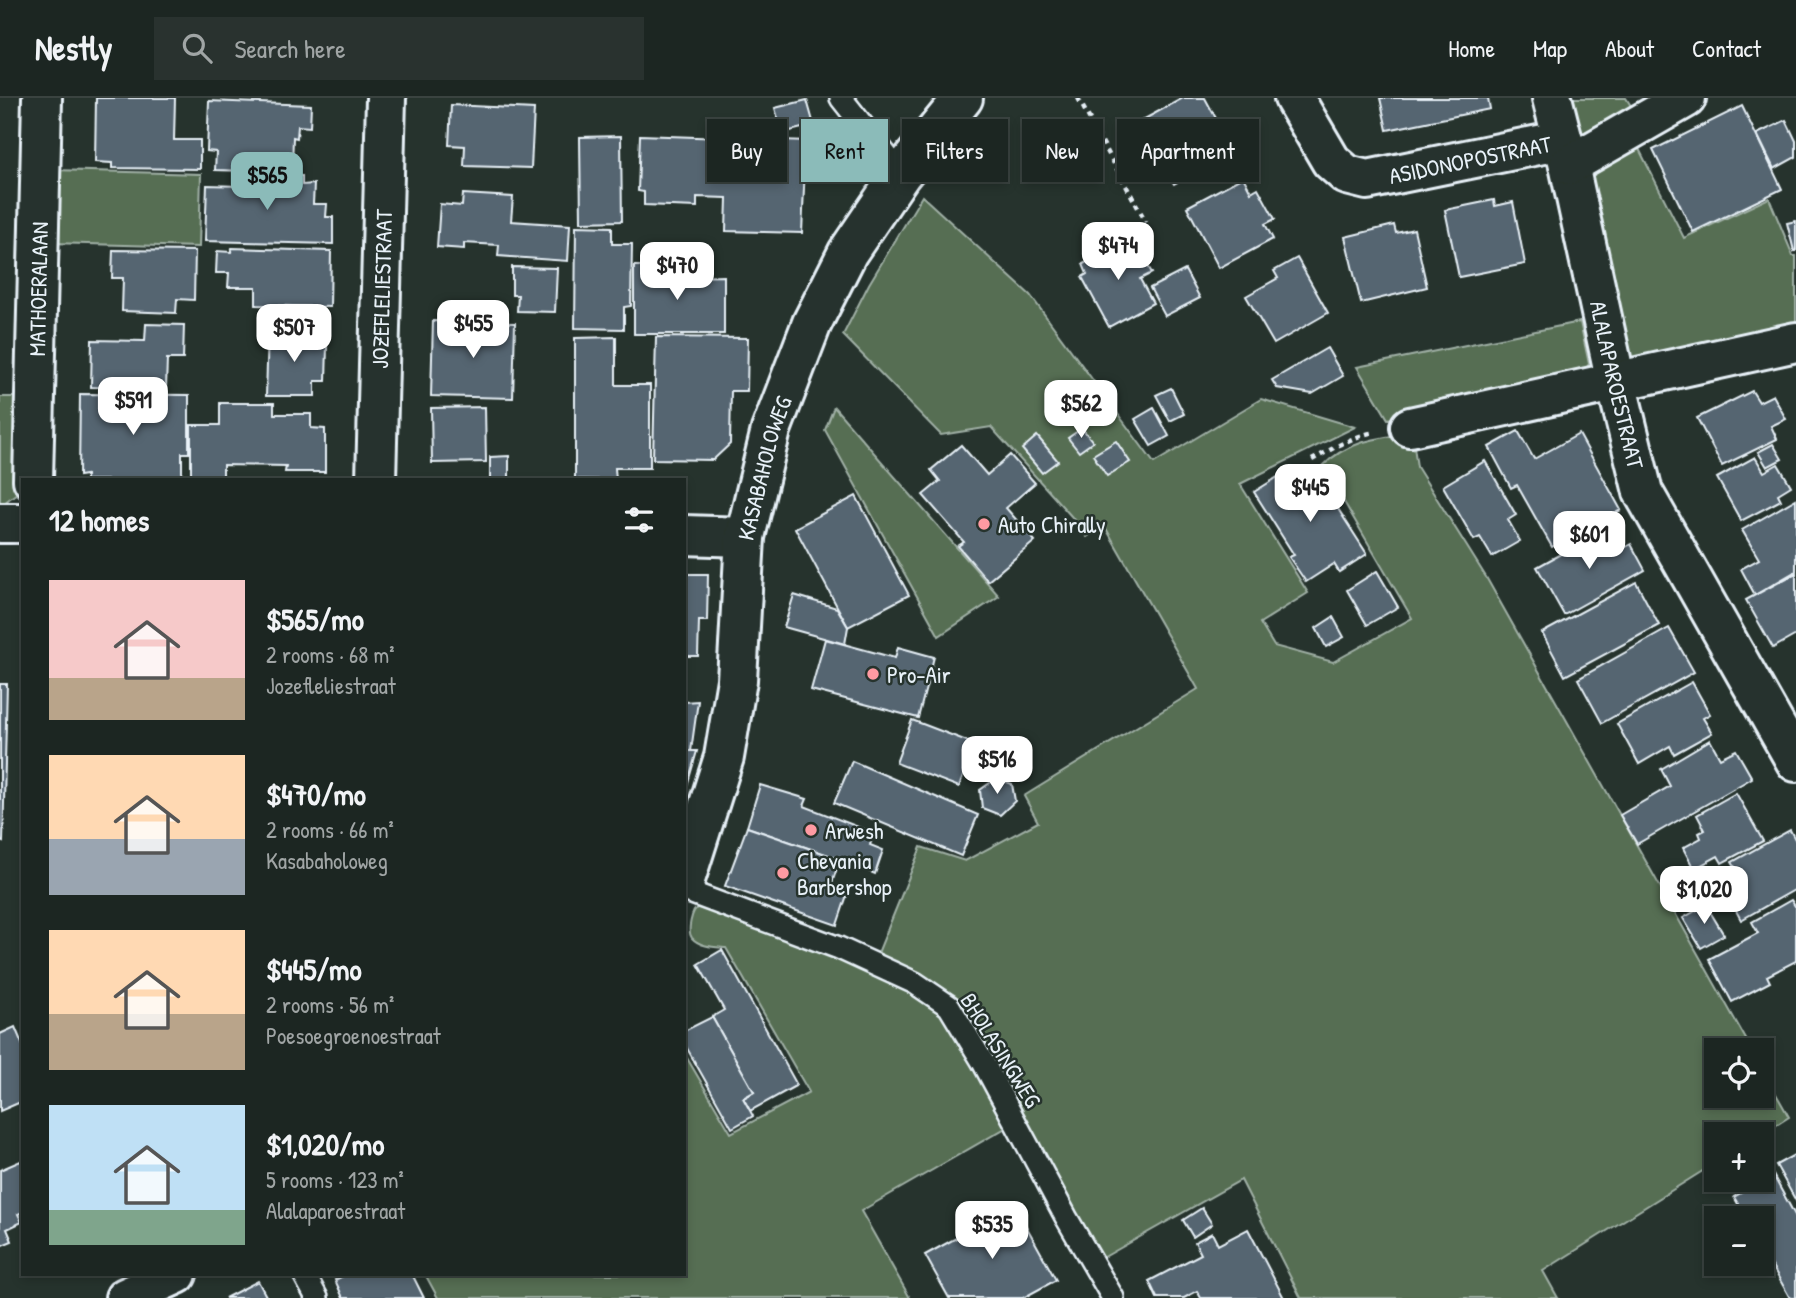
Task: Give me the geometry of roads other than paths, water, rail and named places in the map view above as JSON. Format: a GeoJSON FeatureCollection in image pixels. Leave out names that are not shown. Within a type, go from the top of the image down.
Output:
{"type":"FeatureCollection","features":[{"type":"Feature","properties":{"kind":"street","name":"MATHOERALAAN"},"geometry":{"type":"LineString","coordinates":[[33,478],[42,98]]}},
{"type":"Feature","properties":{"kind":"street","name":"JOZEFLELIESTRAAT"},"geometry":{"type":"LineString","coordinates":[[376,478],[386,98]]}},
{"type":"Feature","properties":{"kind":"street","name":"KASABAHOLOWEG"},"geometry":{"type":"LineString","coordinates":[[686,877],[724,757],[737,680],[745,537],[771,430],[812,323],[848,252],[901,174],[963,98]]}},
{"type":"Feature","properties":{"kind":"street","name":"ASIDONOPOSTRAAT"},"geometry":{"type":"LineString","coordinates":[[1294,98],[1331,161],[1347,175],[1367,180],[1566,153],[1686,98]]}},
{"type":"Feature","properties":{"kind":"street","name":"ALALAPAROESTRAAT"},"geometry":{"type":"LineString","coordinates":[[1552,98],[1643,492],[1796,762]]}},
{"type":"Feature","properties":{"kind":"street"},"geometry":{"type":"LineString","coordinates":[[1410,427],[1796,342]]}},
{"type":"Feature","properties":{"kind":"street"},"geometry":{"type":"LineString","coordinates":[[0,523],[21,523]]}},
{"type":"Feature","properties":{"kind":"street"},"geometry":{"type":"LineString","coordinates":[[686,535],[745,537]]}},
{"type":"Feature","properties":{"kind":"street"},"geometry":{"type":"LineString","coordinates":[[125,1298],[173,1276]]}},
{"type":"Feature","properties":{"kind":"lane"},"geometry":{"type":"LineString","coordinates":[[841,98],[901,174]]}},
{"type":"Feature","properties":{"kind":"lane","name":"BHOLASINGWEG"},"geometry":{"type":"LineString","coordinates":[[686,891],[839,948],[915,983],[949,1006],[983,1062],[1113,1298]]}},
{"type":"Feature","properties":{"kind":"lane"},"geometry":{"type":"LineString","coordinates":[[305,1276],[317,1298]]}},
{"type":"Feature","properties":{"kind":"place","name":"Auto Chirally"},"geometry":{"type":"Point","coordinates":[984,524]}},
{"type":"Feature","properties":{"kind":"place","name":"Pro-Air"},"geometry":{"type":"Point","coordinates":[873,674]}},
{"type":"Feature","properties":{"kind":"place","name":"Arwesh"},"geometry":{"type":"Point","coordinates":[811,830]}},
{"type":"Feature","properties":{"kind":"place","name":"Chevania Barbershop"},"geometry":{"type":"Point","coordinates":[783,873]}}]}
